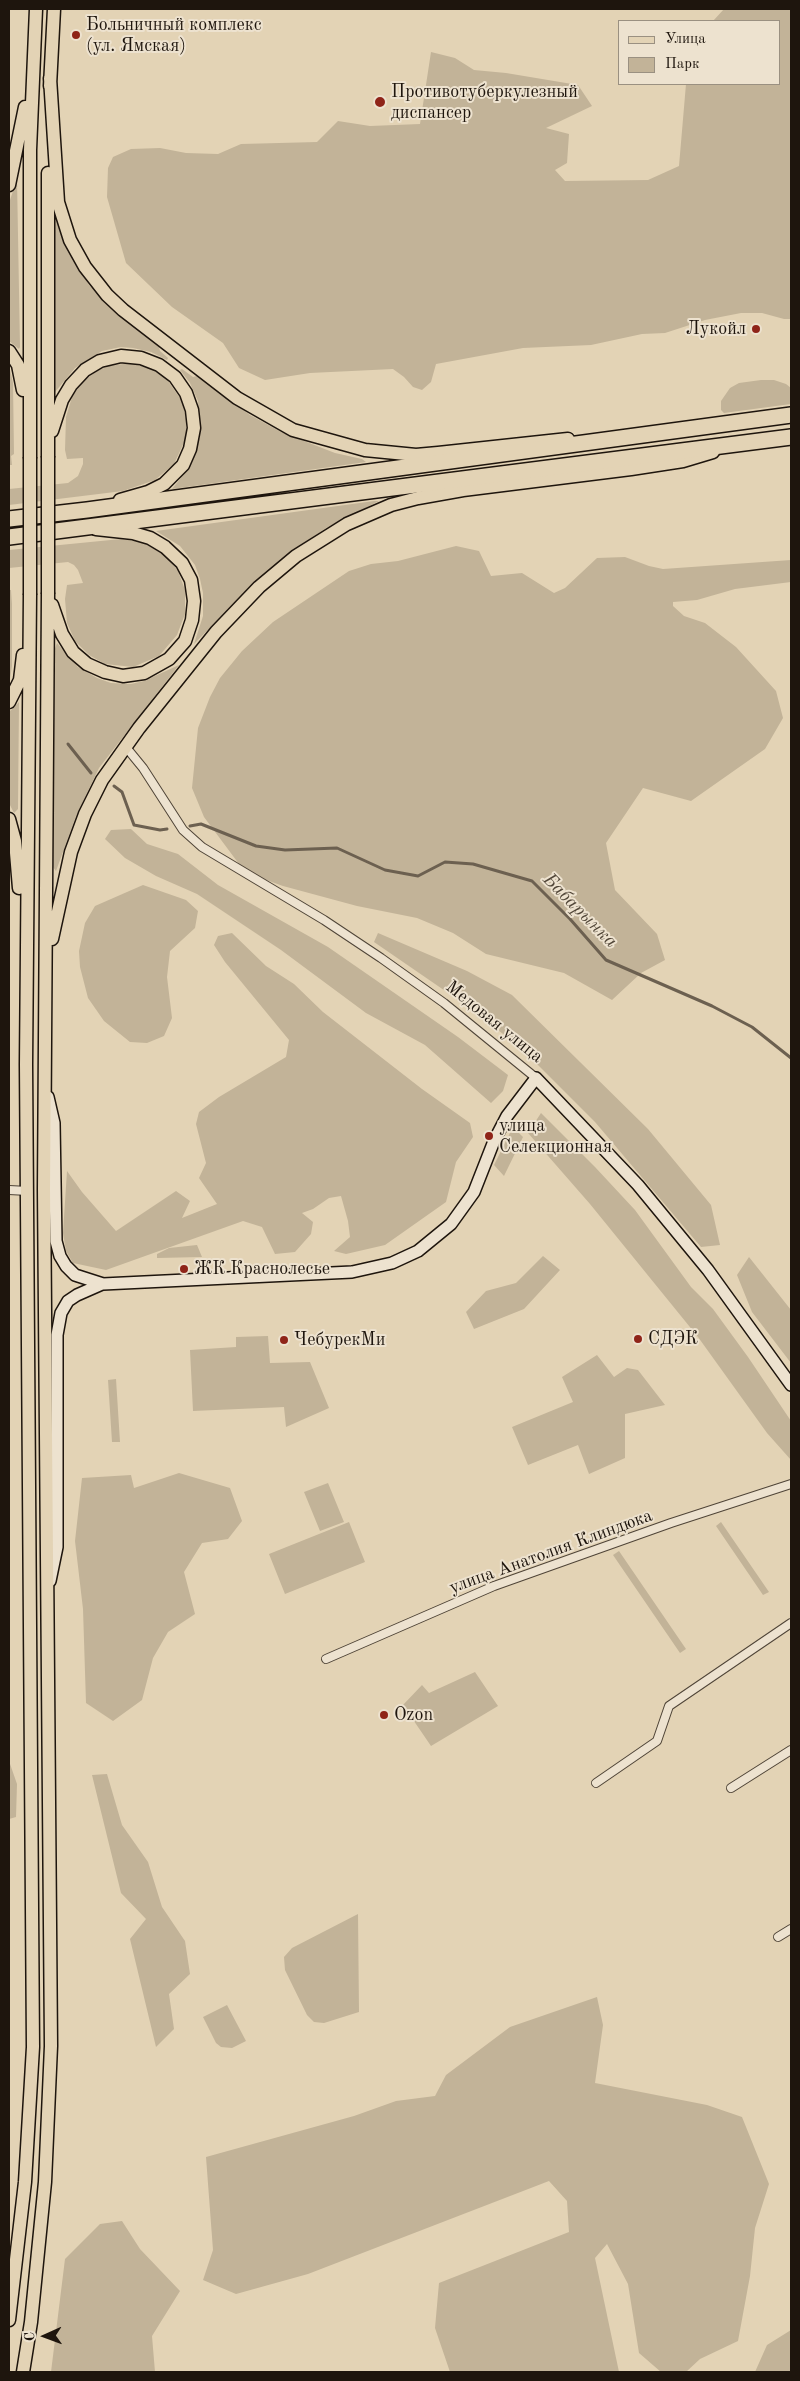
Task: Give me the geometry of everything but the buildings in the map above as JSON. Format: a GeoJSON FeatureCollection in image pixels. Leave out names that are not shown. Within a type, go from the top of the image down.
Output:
{"type":"FeatureCollection","features":[{"type":"Feature","properties":{"kind":"highway"},"geometry":{"type":"LineString","coordinates":[[9,519],[791,415]]}},
{"type":"Feature","properties":{"kind":"highway"},"geometry":{"type":"LineString","coordinates":[[9,537],[433,481],[791,437]]}},
{"type":"Feature","properties":{"kind":"main road"},"geometry":{"type":"LineString","coordinates":[[9,2320],[25,2182],[33,2046],[26,1064],[32,76],[36,9]]}},
{"type":"Feature","properties":{"kind":"main road"},"geometry":{"type":"LineString","coordinates":[[23,2372],[31,2322],[45,2182],[51,2046],[44,1084],[48,594],[47,254],[50,78],[54,9]]}},
{"type":"Feature","properties":{"kind":"main road"},"geometry":{"type":"LineString","coordinates":[[9,185],[32,76]]}},
{"type":"Feature","properties":{"kind":"main road"},"geometry":{"type":"LineString","coordinates":[[50,78],[58,202],[70,240],[85,267],[107,295],[123,310],[219,386],[257,412],[293,430],[339,444],[364,450],[416,455],[551,440],[668,432]]}},
{"type":"Feature","properties":{"kind":"main road"},"geometry":{"type":"LineString","coordinates":[[9,351],[18,365],[21,375],[30,456]]}},
{"type":"Feature","properties":{"kind":"main road"},"geometry":{"type":"LineString","coordinates":[[48,456],[54,420],[62,400],[71,385],[84,370],[100,361],[120,356],[141,358],[159,365],[180,383],[190,401],[194,428],[190,449],[183,465],[171,478],[155,489],[87,510]]}},
{"type":"Feature","properties":{"kind":"main road"},"geometry":{"type":"LineString","coordinates":[[44,1084],[52,998],[52,942],[62,886],[71,852],[85,814],[102,780],[125,746],[200,651],[236,610],[296,556],[347,524],[391,505],[440,493],[683,461],[745,443]]}},
{"type":"Feature","properties":{"kind":"main road"},"geometry":{"type":"LineString","coordinates":[[48,594],[58,627],[68,644],[80,659],[105,672],[123,676],[144,673],[169,659],[185,641],[192,620],[194,601],[191,580],[182,563],[165,547],[150,538],[133,533],[88,528]]}},
{"type":"Feature","properties":{"kind":"main road"},"geometry":{"type":"LineString","coordinates":[[9,702],[20,680],[30,595]]}},
{"type":"Feature","properties":{"kind":"main road"},"geometry":{"type":"LineString","coordinates":[[9,819],[18,862],[19,982],[26,1064]]}},
{"type":"Feature","properties":{"kind":"street","name":"Медовая улица"},"geometry":{"type":"LineString","coordinates":[[125,746],[143,768],[183,830],[202,848],[324,920],[381,958],[452,1009],[536,1078],[638,1185],[708,1270],[791,1386]]}},
{"type":"Feature","properties":{"kind":"street"},"geometry":{"type":"LineString","coordinates":[[48,1595],[57,1547],[57,1335],[61,1313],[68,1301],[103,1284],[352,1272],[392,1263],[418,1250],[451,1224],[474,1192],[494,1142],[508,1116],[536,1078]]}},
{"type":"Feature","properties":{"kind":"street"},"geometry":{"type":"LineString","coordinates":[[44,1084],[54,1123],[56,1241],[60,1256],[75,1275],[103,1284]]}},
{"type":"Feature","properties":{"kind":"street"},"geometry":{"type":"LineString","coordinates":[[9,1190],[28,1190]]}},
{"type":"Feature","properties":{"kind":"street","name":"улица Анатолия Клиндюка"},"geometry":{"type":"LineString","coordinates":[[326,1659],[494,1586],[663,1526],[791,1484]]}},
{"type":"Feature","properties":{"kind":"street"},"geometry":{"type":"LineString","coordinates":[[596,1783],[657,1741],[669,1706],[791,1623]]}},
{"type":"Feature","properties":{"kind":"street"},"geometry":{"type":"LineString","coordinates":[[730,1788],[791,1750]]}},
{"type":"Feature","properties":{"kind":"street"},"geometry":{"type":"LineString","coordinates":[[778,1938],[791,1929]]}},
{"type":"Feature","properties":{"kind":"green space"},"geometry":{"type":"Polygon","coordinates":[[[724,9],[791,9],[791,319],[762,313],[741,313],[705,320],[665,333],[642,334],[591,345],[523,348],[436,364],[431,382],[422,390],[413,387],[393,369],[310,373],[265,380],[239,368],[223,343],[172,307],[126,263],[107,197],[108,168],[113,157],[131,149],[160,148],[186,153],[218,154],[241,144],[317,142],[338,121],[370,126],[420,124],[431,52],[455,58],[474,70],[506,73],[578,85],[592,106],[546,128],[569,134],[567,163],[555,170],[565,181],[648,180],[679,166],[686,85],[780,85],[780,20],[714,20],[724,9]]]}},
{"type":"Feature","properties":{"kind":"green space"},"geometry":{"type":"Polygon","coordinates":[[[17,179],[19,349],[9,341],[9,203],[17,179]]]}},
{"type":"Feature","properties":{"kind":"green space"},"geometry":{"type":"Polygon","coordinates":[[[53,212],[70,253],[89,285],[117,313],[159,347],[160,351],[168,358],[167,360],[151,352],[133,348],[121,347],[102,351],[75,368],[55,392],[53,212]]]}},
{"type":"Feature","properties":{"kind":"green space"},"geometry":{"type":"Polygon","coordinates":[[[130,363],[149,368],[166,378],[182,401],[186,418],[186,438],[174,464],[155,480],[123,491],[9,505],[9,489],[68,483],[78,476],[83,464],[83,458],[67,459],[65,450],[66,417],[72,397],[83,381],[99,370],[109,366],[130,363]]]}},
{"type":"Feature","properties":{"kind":"green space"},"geometry":{"type":"Polygon","coordinates":[[[9,365],[13,383],[14,454],[11,456],[12,465],[9,465],[9,365]]]}},
{"type":"Feature","properties":{"kind":"green space"},"geometry":{"type":"Polygon","coordinates":[[[182,369],[193,377],[197,376],[250,415],[281,432],[335,453],[362,459],[366,462],[172,489],[189,468],[200,437],[198,401],[190,383],[180,370],[182,369]]]}},
{"type":"Feature","properties":{"kind":"green space"},"geometry":{"type":"Polygon","coordinates":[[[774,380],[791,388],[791,404],[724,413],[721,410],[721,401],[730,388],[739,383],[774,380]]]}},
{"type":"Feature","properties":{"kind":"green space"},"geometry":{"type":"Polygon","coordinates":[[[379,501],[326,528],[292,551],[247,590],[194,644],[203,616],[203,593],[200,579],[195,565],[180,546],[156,531],[379,501]]]}},
{"type":"Feature","properties":{"kind":"green space"},"geometry":{"type":"Polygon","coordinates":[[[121,539],[142,542],[166,556],[178,571],[185,590],[185,614],[177,635],[159,656],[133,667],[105,664],[89,655],[75,641],[67,623],[65,599],[67,585],[83,583],[74,565],[68,562],[9,568],[9,550],[121,539]]]}},
{"type":"Feature","properties":{"kind":"green space"},"geometry":{"type":"Polygon","coordinates":[[[456,546],[479,551],[491,576],[522,573],[554,593],[565,588],[597,558],[625,557],[663,569],[791,560],[791,582],[735,589],[697,600],[673,602],[673,606],[684,616],[705,623],[736,647],[776,691],[783,718],[765,749],[691,801],[643,788],[606,843],[615,890],[657,934],[665,960],[641,973],[612,1000],[564,973],[486,954],[453,933],[417,918],[357,906],[283,886],[258,877],[239,864],[204,817],[192,788],[198,728],[210,697],[220,678],[242,651],[273,622],[349,571],[371,564],[398,561],[456,546]]]}},
{"type":"Feature","properties":{"kind":"green space"},"geometry":{"type":"Polygon","coordinates":[[[9,590],[11,590],[12,604],[12,666],[9,686],[9,590]]]}},
{"type":"Feature","properties":{"kind":"green space"},"geometry":{"type":"Polygon","coordinates":[[[57,643],[78,667],[97,678],[111,683],[131,684],[144,681],[179,665],[99,768],[76,816],[56,871],[53,867],[54,651],[57,643]]]}},
{"type":"Feature","properties":{"kind":"green space"},"geometry":{"type":"Polygon","coordinates":[[[19,702],[18,809],[14,813],[9,803],[9,712],[19,702]]]}},
{"type":"Feature","properties":{"kind":"green space"},"geometry":{"type":"Polygon","coordinates":[[[131,829],[147,844],[178,854],[218,885],[328,947],[458,1037],[508,1075],[503,1091],[491,1103],[425,1045],[366,1013],[281,950],[197,894],[156,876],[125,858],[105,839],[111,830],[131,829]]]}},
{"type":"Feature","properties":{"kind":"green space"},"geometry":{"type":"Polygon","coordinates":[[[143,885],[186,900],[198,911],[195,928],[170,951],[167,977],[172,1018],[164,1036],[147,1043],[130,1042],[104,1021],[88,998],[80,967],[79,951],[85,923],[95,906],[143,885]]]}},
{"type":"Feature","properties":{"kind":"green space"},"geometry":{"type":"Polygon","coordinates":[[[232,933],[266,966],[294,984],[323,1012],[422,1089],[470,1123],[473,1137],[456,1162],[446,1202],[385,1245],[346,1254],[334,1251],[350,1237],[341,1196],[329,1198],[313,1209],[302,1213],[313,1222],[311,1234],[295,1252],[275,1254],[262,1227],[243,1221],[106,1270],[73,1263],[66,1251],[63,1233],[67,1171],[82,1192],[116,1231],[176,1191],[190,1201],[182,1218],[217,1204],[199,1178],[206,1163],[196,1124],[199,1112],[219,1097],[286,1057],[289,1040],[225,962],[214,945],[218,936],[232,933]]]}},
{"type":"Feature","properties":{"kind":"green space"},"geometry":{"type":"Polygon","coordinates":[[[378,933],[467,971],[512,995],[648,1129],[711,1205],[720,1245],[701,1247],[595,1122],[519,1046],[454,997],[374,942],[378,933]]]}},
{"type":"Feature","properties":{"kind":"green space"},"geometry":{"type":"Polygon","coordinates":[[[541,1113],[635,1210],[691,1287],[713,1309],[748,1357],[791,1421],[791,1460],[767,1433],[698,1337],[590,1204],[528,1133],[541,1113]]]}},
{"type":"Feature","properties":{"kind":"green space"},"geometry":{"type":"Polygon","coordinates":[[[513,1127],[523,1137],[504,1176],[494,1165],[513,1127]]]}},
{"type":"Feature","properties":{"kind":"green space"},"geometry":{"type":"Polygon","coordinates":[[[197,1245],[202,1257],[157,1258],[157,1254],[169,1248],[197,1245]]]}},
{"type":"Feature","properties":{"kind":"green space"},"geometry":{"type":"Polygon","coordinates":[[[543,1256],[560,1270],[524,1309],[474,1329],[466,1312],[486,1291],[516,1283],[543,1256]]]}},
{"type":"Feature","properties":{"kind":"green space"},"geometry":{"type":"Polygon","coordinates":[[[749,1257],[791,1310],[791,1363],[752,1312],[737,1275],[749,1257]]]}},
{"type":"Feature","properties":{"kind":"green space"},"geometry":{"type":"Polygon","coordinates":[[[268,1336],[270,1363],[310,1362],[329,1408],[286,1427],[284,1407],[193,1411],[190,1350],[236,1347],[236,1337],[268,1336]]]}},
{"type":"Feature","properties":{"kind":"green space"},"geometry":{"type":"Polygon","coordinates":[[[597,1355],[614,1377],[627,1368],[638,1370],[665,1405],[625,1414],[625,1458],[589,1474],[578,1445],[528,1465],[512,1427],[573,1402],[562,1377],[597,1355]]]}},
{"type":"Feature","properties":{"kind":"green space"},"geometry":{"type":"Polygon","coordinates":[[[116,1379],[120,1442],[112,1442],[108,1380],[116,1379]]]}},
{"type":"Feature","properties":{"kind":"green space"},"geometry":{"type":"Polygon","coordinates":[[[179,1473],[230,1488],[242,1521],[228,1539],[202,1543],[184,1572],[195,1614],[168,1632],[153,1658],[142,1700],[113,1721],[86,1703],[83,1609],[75,1541],[82,1478],[131,1475],[134,1488],[179,1473]]]}},
{"type":"Feature","properties":{"kind":"green space"},"geometry":{"type":"Polygon","coordinates":[[[328,1483],[344,1522],[320,1531],[304,1492],[328,1483]]]}},
{"type":"Feature","properties":{"kind":"green space"},"geometry":{"type":"Polygon","coordinates":[[[349,1522],[365,1562],[285,1594],[269,1554],[349,1522]]]}},
{"type":"Feature","properties":{"kind":"green space"},"geometry":{"type":"Polygon","coordinates":[[[721,1522],[769,1592],[763,1595],[716,1526],[721,1522]]]}},
{"type":"Feature","properties":{"kind":"green space"},"geometry":{"type":"Polygon","coordinates":[[[619,1551],[686,1649],[680,1653],[613,1555],[619,1551]]]}},
{"type":"Feature","properties":{"kind":"green space"},"geometry":{"type":"Polygon","coordinates":[[[475,1672],[498,1706],[431,1746],[403,1705],[422,1685],[429,1693],[475,1672]]]}},
{"type":"Feature","properties":{"kind":"green space"},"geometry":{"type":"Polygon","coordinates":[[[9,1761],[17,1784],[16,1817],[9,1819],[9,1761]]]}},
{"type":"Feature","properties":{"kind":"green space"},"geometry":{"type":"Polygon","coordinates":[[[107,1774],[122,1825],[148,1862],[162,1907],[185,1941],[190,1974],[169,1994],[174,2029],[156,2047],[130,1939],[146,1919],[121,1893],[92,1775],[107,1774]]]}},
{"type":"Feature","properties":{"kind":"green space"},"geometry":{"type":"Polygon","coordinates":[[[358,1914],[359,2012],[324,2023],[314,2022],[307,2015],[285,1970],[284,1957],[292,1948],[358,1914]]]}},
{"type":"Feature","properties":{"kind":"green space"},"geometry":{"type":"Polygon","coordinates":[[[597,1997],[603,2025],[595,2083],[707,2105],[742,2117],[769,2184],[755,2228],[750,2276],[738,2341],[700,2359],[686,2372],[661,2372],[639,2353],[628,2284],[607,2244],[595,2258],[619,2372],[450,2372],[435,2328],[439,2283],[569,2232],[567,2201],[549,2181],[308,2274],[236,2294],[203,2280],[213,2250],[206,2157],[354,2116],[396,2101],[435,2096],[446,2075],[510,2027],[597,1997]]]}},
{"type":"Feature","properties":{"kind":"green space"},"geometry":{"type":"Polygon","coordinates":[[[227,2005],[246,2041],[232,2048],[221,2047],[216,2043],[203,2017],[227,2005]]]}},
{"type":"Feature","properties":{"kind":"green space"},"geometry":{"type":"Polygon","coordinates":[[[122,2221],[140,2249],[180,2291],[152,2336],[155,2372],[51,2372],[65,2259],[100,2224],[122,2221]]]}},
{"type":"Feature","properties":{"kind":"green space"},"geometry":{"type":"Polygon","coordinates":[[[791,2330],[791,2372],[755,2372],[767,2345],[791,2330]]]}},
{"type":"Feature","properties":{"kind":"waterway","name":"Бабарынка"},"geometry":{"type":"LineString","coordinates":[[68,744],[91,773]]}},
{"type":"Feature","properties":{"kind":"waterway","name":"Бабарынка"},"geometry":{"type":"LineString","coordinates":[[114,786],[122,792],[134,825],[160,830],[167,829]]}},
{"type":"Feature","properties":{"kind":"waterway","name":"Бабарынка"},"geometry":{"type":"LineString","coordinates":[[190,826],[201,824],[256,846],[285,850],[337,848],[385,870],[418,876],[445,862],[473,864],[532,881],[570,919],[606,960],[712,1006],[752,1027],[791,1058]]}},
{"type":"Feature","properties":{"kind":"place","name":"Больничный комплекс (ул. Ямская)"},"geometry":{"type":"Point","coordinates":[76,35]}},
{"type":"Feature","properties":{"kind":"place","name":"Противотуберкулезный диспансер"},"geometry":{"type":"Point","coordinates":[380,102]}},
{"type":"Feature","properties":{"kind":"place","name":"Лукойл"},"geometry":{"type":"Point","coordinates":[756,329]}},
{"type":"Feature","properties":{"kind":"place","name":"улица Селекционная"},"geometry":{"type":"Point","coordinates":[489,1136]}},
{"type":"Feature","properties":{"kind":"place","name":"ЖК Краснолесье"},"geometry":{"type":"Point","coordinates":[184,1269]}},
{"type":"Feature","properties":{"kind":"place","name":"СДЭК"},"geometry":{"type":"Point","coordinates":[638,1339]}},
{"type":"Feature","properties":{"kind":"place","name":"ЧебурекМи"},"geometry":{"type":"Point","coordinates":[284,1340]}},
{"type":"Feature","properties":{"kind":"place","name":"Ozon"},"geometry":{"type":"Point","coordinates":[384,1715]}}]}
